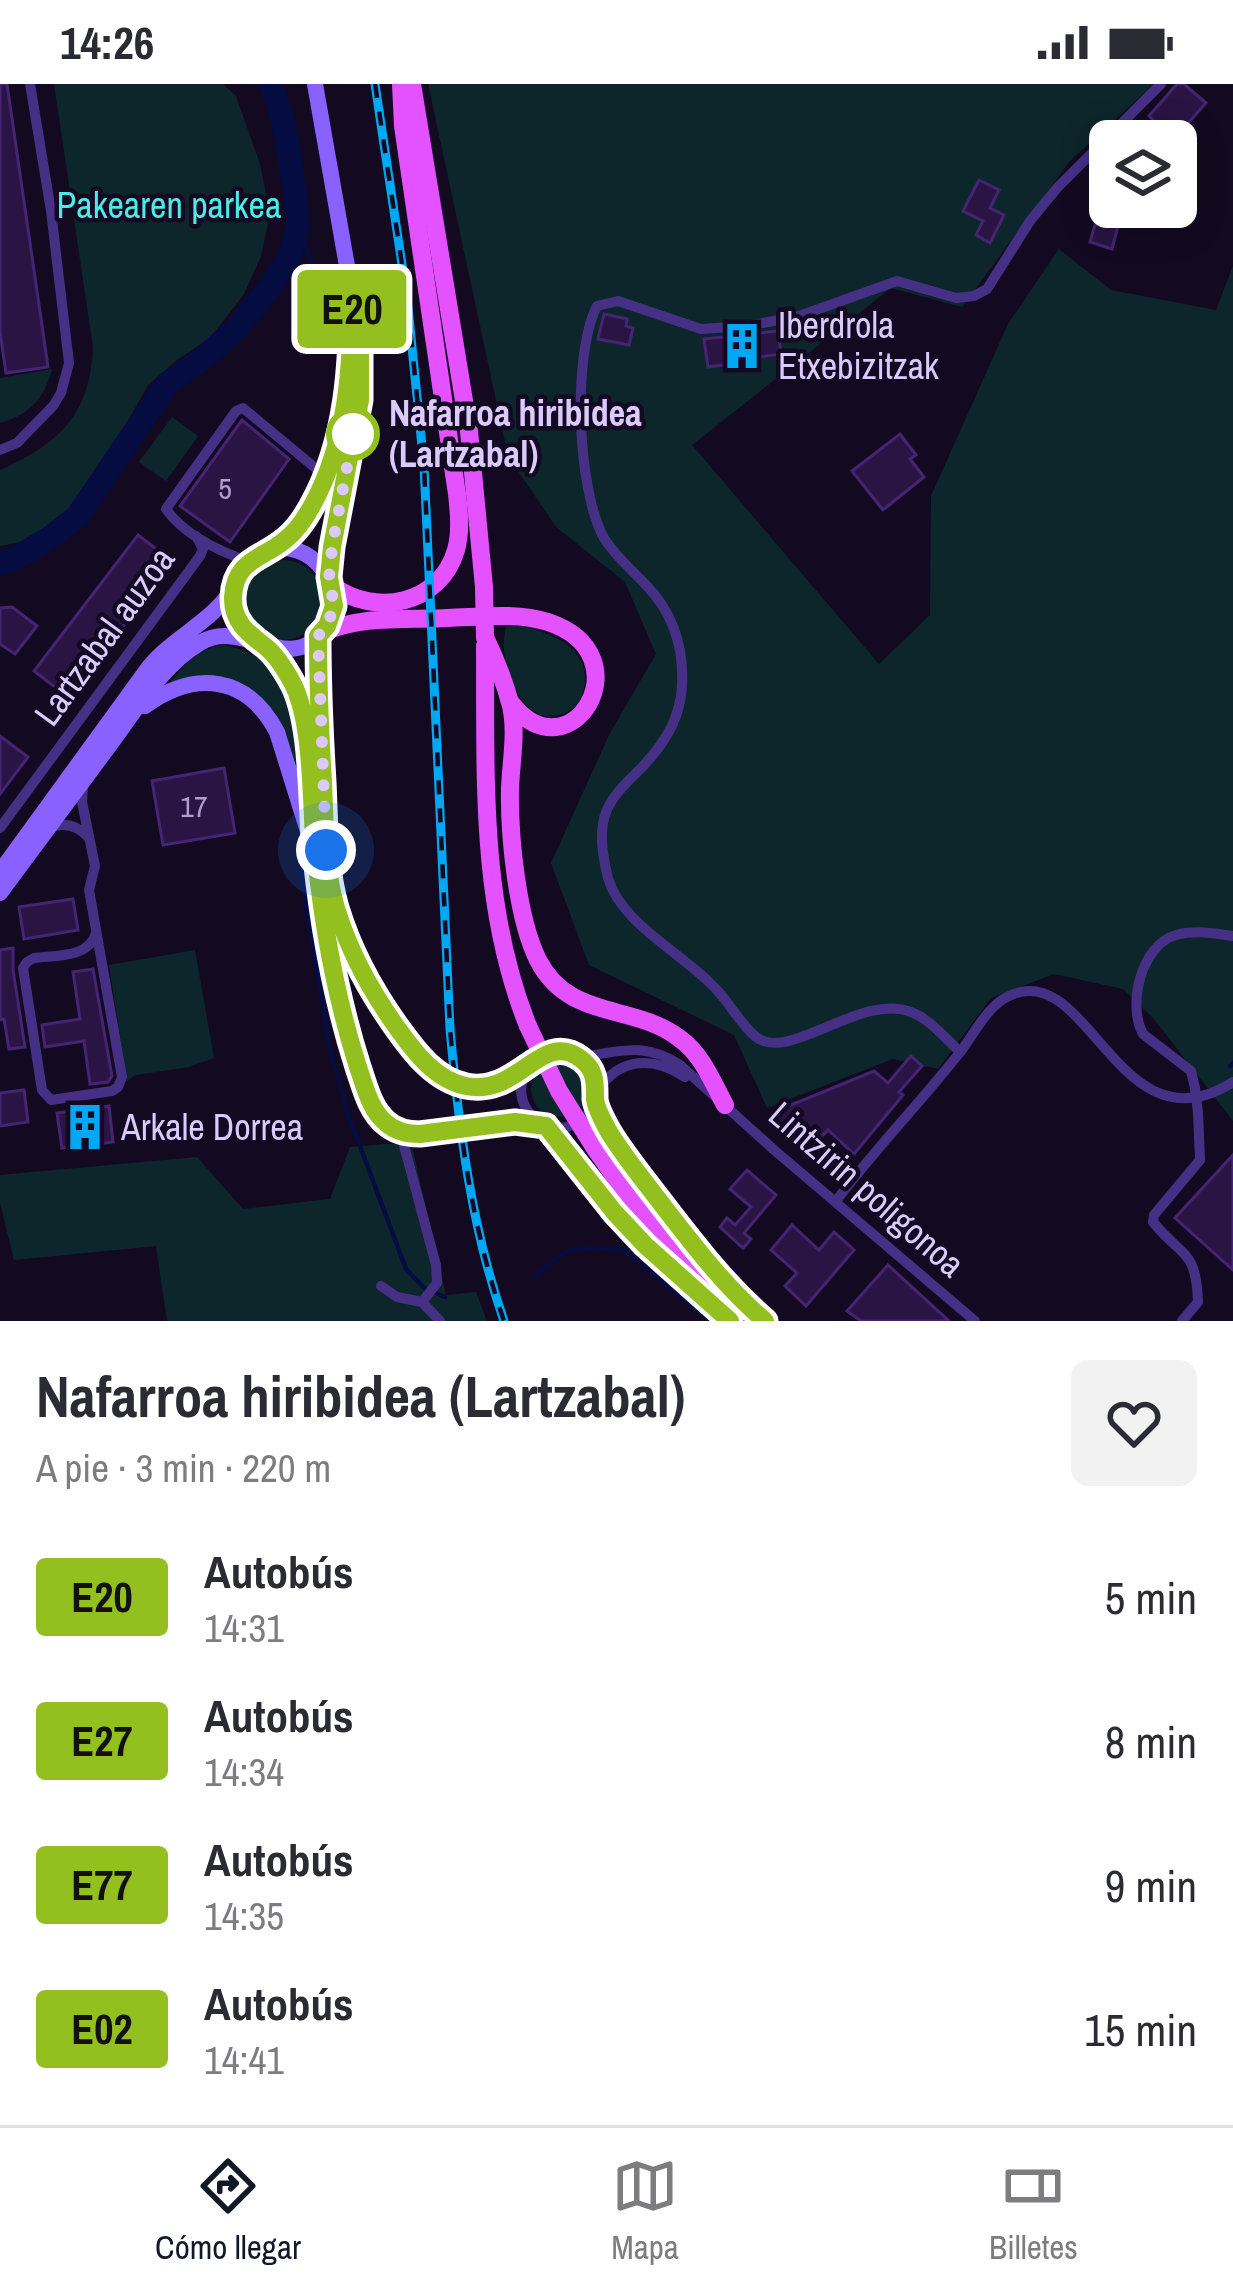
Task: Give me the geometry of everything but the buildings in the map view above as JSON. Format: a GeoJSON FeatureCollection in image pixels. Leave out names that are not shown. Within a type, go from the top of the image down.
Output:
{"type":"FeatureCollection","features":[{"type":"Feature","properties":{"kind":"main road"},"geometry":{"type":"LineString","coordinates":[[315,84],[360,327],[360,400],[337,514],[331,616],[319,635]]}},
{"type":"Feature","properties":{"kind":"main road"},"geometry":{"type":"LineString","coordinates":[[271,550],[305,553],[331,581],[359,601],[378,604],[398,603],[426,592],[439,580],[456,549],[457,494],[403,126],[401,84]]}},
{"type":"Feature","properties":{"kind":"main road"},"geometry":{"type":"LineString","coordinates":[[412,84],[469,431],[484,586],[490,870],[507,968],[527,1026],[596,1150],[644,1216],[694,1272],[748,1321]]}},
{"type":"Feature","properties":{"kind":"main road"},"geometry":{"type":"LineString","coordinates":[[0,872],[155,659],[204,620],[250,562],[288,539],[304,519],[325,476],[346,399],[352,292]]}},
{"type":"Feature","properties":{"kind":"main road"},"geometry":{"type":"LineString","coordinates":[[235,586],[236,616],[259,643]]}},
{"type":"Feature","properties":{"kind":"main road"},"geometry":{"type":"LineString","coordinates":[[0,893],[157,682],[198,644],[221,635],[292,649],[344,625],[527,617],[568,631],[589,652],[597,682],[595,695],[573,722],[560,727],[538,724],[510,703]]}},
{"type":"Feature","properties":{"kind":"main road"},"geometry":{"type":"LineString","coordinates":[[485,637],[510,703],[514,854],[537,958],[552,980],[583,1004],[663,1028],[682,1040],[700,1060],[723,1103]]}},
{"type":"Feature","properties":{"kind":"main road"},"geometry":{"type":"LineString","coordinates":[[126,722],[151,701],[184,685],[217,684],[249,697],[277,732],[316,857]]}},
{"type":"Feature","properties":{"kind":"main road"},"geometry":{"type":"LineString","coordinates":[[596,1098],[608,1131],[707,1263],[765,1321]]}},
{"type":"Feature","properties":{"kind":"main road"},"geometry":{"type":"LineString","coordinates":[[543,1125],[645,1245],[730,1321]]}},
{"type":"Feature","properties":{"kind":"street"},"geometry":{"type":"LineString","coordinates":[[0,450],[29,432],[61,393],[69,349],[30,84]]}},
{"type":"Feature","properties":{"kind":"street"},"geometry":{"type":"LineString","coordinates":[[960,1052],[916,1013],[894,1006],[876,1008],[778,1044],[760,1040],[715,988],[618,900],[609,880],[603,823],[609,805],[665,740],[682,693],[683,662],[666,608],[612,548],[591,506],[584,469],[582,386],[588,324],[598,306],[618,302],[701,329],[799,316],[897,281],[956,298],[979,294],[1057,188],[1160,84]]}},
{"type":"Feature","properties":{"kind":"street","name":"Lartzabal auzoa"},"geometry":{"type":"LineString","coordinates":[[250,562],[196,536],[166,509],[238,408],[325,476]]}},
{"type":"Feature","properties":{"kind":"street","name":"Lartzabal auzoa"},"geometry":{"type":"LineString","coordinates":[[0,828],[200,556],[203,549],[196,536]]}},
{"type":"Feature","properties":{"kind":"street"},"geometry":{"type":"LineString","coordinates":[[319,635],[326,850],[336,909],[380,1000],[405,1039],[431,1067]]}},
{"type":"Feature","properties":{"kind":"street"},"geometry":{"type":"LineString","coordinates":[[259,643],[285,669],[302,706],[330,959],[367,1093],[384,1121],[406,1133],[430,1133]]}},
{"type":"Feature","properties":{"kind":"street"},"geometry":{"type":"LineString","coordinates":[[86,777],[82,796],[95,866],[89,890],[122,1081],[112,1091],[51,1100],[42,1090],[23,968],[34,958],[85,951],[96,933]]}},
{"type":"Feature","properties":{"kind":"street"},"geometry":{"type":"LineString","coordinates":[[48,829],[74,827],[90,840]]}},
{"type":"Feature","properties":{"kind":"street"},"geometry":{"type":"LineString","coordinates":[[1182,1321],[1198,1302],[1197,1278],[1190,1258],[1154,1222],[1154,1215],[1200,1160],[1195,1088],[1191,1071],[1143,1034],[1136,994],[1145,966],[1157,946],[1169,938],[1197,932],[1233,936]]}},
{"type":"Feature","properties":{"kind":"street"},"geometry":{"type":"LineString","coordinates":[[836,1201],[997,1003],[1015,992],[1041,991],[1072,1010],[1110,1057],[1139,1083],[1188,1099],[1207,1096],[1233,1082]]}},
{"type":"Feature","properties":{"kind":"street","name":"Lintzirin poligonoa"},"geometry":{"type":"LineString","coordinates":[[578,1057],[623,1049],[653,1052],[680,1065],[975,1321]]}},
{"type":"Feature","properties":{"kind":"street"},"geometry":{"type":"LineString","coordinates":[[480,1125],[566,1128],[590,1112],[596,1098],[593,1072],[569,1053],[550,1052],[532,1061],[521,1081],[523,1105],[543,1125]]}},
{"type":"Feature","properties":{"kind":"street","name":"Lintzirin poligonoa"},"geometry":{"type":"LineString","coordinates":[[596,1098],[617,1070],[647,1062],[675,1070],[723,1103]]}},
{"type":"Feature","properties":{"kind":"street"},"geometry":{"type":"LineString","coordinates":[[476,1087],[508,1081],[526,1069]]}},
{"type":"Feature","properties":{"kind":"street"},"geometry":{"type":"LineString","coordinates":[[406,1133],[404,1142],[436,1260],[437,1283],[424,1298]]}},
{"type":"Feature","properties":{"kind":"street"},"geometry":{"type":"LineString","coordinates":[[381,1286],[397,1297],[424,1298]]}},
{"type":"Feature","properties":{"kind":"street"},"geometry":{"type":"LineString","coordinates":[[424,1298],[440,1321]]}},
{"type":"Feature","properties":{"kind":"green space","name":"Pakearen parkea"},"geometry":{"type":"Polygon","coordinates":[[[54,84],[223,84],[236,96],[260,164],[270,214],[261,256],[244,294],[210,338],[148,385],[106,460],[74,505],[31,540],[0,546],[0,470],[39,449],[68,424],[91,371],[93,347],[54,84]]]}},
{"type":"Feature","properties":{"kind":"green space"},"geometry":{"type":"Polygon","coordinates":[[[428,84],[1154,84],[1115,120],[1089,120],[1089,144],[1070,161],[962,307],[891,288],[692,445],[879,664],[930,615],[931,496],[1008,324],[1059,249],[1111,290],[1216,310],[1233,266],[1233,1121],[1154,1019],[1123,989],[1054,974],[991,998],[938,1069],[893,1059],[767,1108],[734,1035],[589,965],[551,863],[610,733],[656,654],[625,582],[556,527],[508,456],[428,84]]]}},
{"type":"Feature","properties":{"kind":"green space"},"geometry":{"type":"Polygon","coordinates":[[[52,369],[34,404],[0,423],[0,378],[52,369]]]}},
{"type":"Feature","properties":{"kind":"green space"},"geometry":{"type":"Polygon","coordinates":[[[172,417],[198,436],[166,481],[139,462],[172,417]]]}},
{"type":"Feature","properties":{"kind":"green space"},"geometry":{"type":"Polygon","coordinates":[[[283,560],[311,572],[323,600],[311,628],[283,640],[255,628],[243,600],[255,572],[283,560]]]}},
{"type":"Feature","properties":{"kind":"green space"},"geometry":{"type":"Polygon","coordinates":[[[506,624],[548,634],[572,649],[585,672],[582,695],[572,709],[543,715],[523,701],[506,664],[506,624]]]}},
{"type":"Feature","properties":{"kind":"green space"},"geometry":{"type":"Polygon","coordinates":[[[224,645],[268,665],[291,699],[304,790],[275,712],[257,695],[168,685],[199,654],[224,645]]]}},
{"type":"Feature","properties":{"kind":"green space"},"geometry":{"type":"Polygon","coordinates":[[[195,950],[214,1058],[127,1081],[109,965],[195,950]]]}},
{"type":"Feature","properties":{"kind":"green space"},"geometry":{"type":"Polygon","coordinates":[[[559,1061],[579,1069],[587,1089],[579,1109],[559,1117],[539,1109],[531,1089],[539,1069],[559,1061]]]}},
{"type":"Feature","properties":{"kind":"green space"},"geometry":{"type":"Polygon","coordinates":[[[411,1142],[446,1295],[476,1292],[487,1321],[167,1321],[156,1246],[14,1260],[0,1203],[0,1175],[197,1157],[243,1209],[330,1199],[350,1147],[411,1142]]]}},
{"type":"Feature","properties":{"kind":"waterway"},"geometry":{"type":"LineString","coordinates":[[0,564],[77,517],[167,384],[237,328],[290,255],[298,227],[294,186],[283,119],[271,84]]}},
{"type":"Feature","properties":{"kind":"waterway"},"geometry":{"type":"LineString","coordinates":[[298,227],[316,274],[320,332]]}},
{"type":"Feature","properties":{"kind":"waterway"},"geometry":{"type":"LineString","coordinates":[[298,856],[330,1049],[348,1114],[406,1269],[424,1288],[445,1297]]}},
{"type":"Feature","properties":{"kind":"waterway"},"geometry":{"type":"LineString","coordinates":[[1230,1066],[1233,1063]]}},
{"type":"Feature","properties":{"kind":"waterway"},"geometry":{"type":"LineString","coordinates":[[535,1275],[572,1250],[625,1251],[711,1321]]}},
{"type":"Feature","properties":{"kind":"tunnel"},"geometry":{"type":"LineString","coordinates":[[431,1067],[448,1079],[476,1087]]}},
{"type":"Feature","properties":{"kind":"tunnel"},"geometry":{"type":"LineString","coordinates":[[430,1133],[480,1125]]}},
{"type":"Feature","properties":{"kind":"railway"},"geometry":{"type":"LineString","coordinates":[[375,84],[407,298],[424,466],[450,1029],[475,1213],[504,1321]]}},
{"type":"Feature","properties":{"kind":"bus line","name":"E20"},"geometry":{"type":"LineString","coordinates":[[730,1321],[645,1245],[546,1126],[515,1122],[406,1133],[384,1121],[367,1093],[330,959],[302,706],[285,669],[241,625],[233,596],[243,569],[288,539],[304,519],[325,476],[346,399],[352,292],[360,327],[360,400],[332,547],[329,577],[334,606],[318,636],[317,666],[326,850],[344,931],[390,1018],[420,1056],[448,1079],[466,1086],[495,1086],[550,1052],[569,1053],[586,1064],[593,1072],[595,1102],[608,1131],[707,1263],[765,1321]]}},
{"type":"Feature","properties":{"kind":"place","name":"Iberdrola Etxebizitzak"},"geometry":{"type":"Point","coordinates":[742,346]}},
{"type":"Feature","properties":{"kind":"place","name":"Nafarroa hiribidea (Lartzabal)"},"geometry":{"type":"Point","coordinates":[353,434]}},
{"type":"Feature","properties":{"kind":"place","name":"Arkale Dorrea"},"geometry":{"type":"Point","coordinates":[85,1127]}},
{"type":"Feature","properties":{"kind":"route"},"geometry":{"type":"LineString","coordinates":[[326,850],[318,636],[334,606],[329,577],[332,547],[355,424],[353,434]]}}]}
